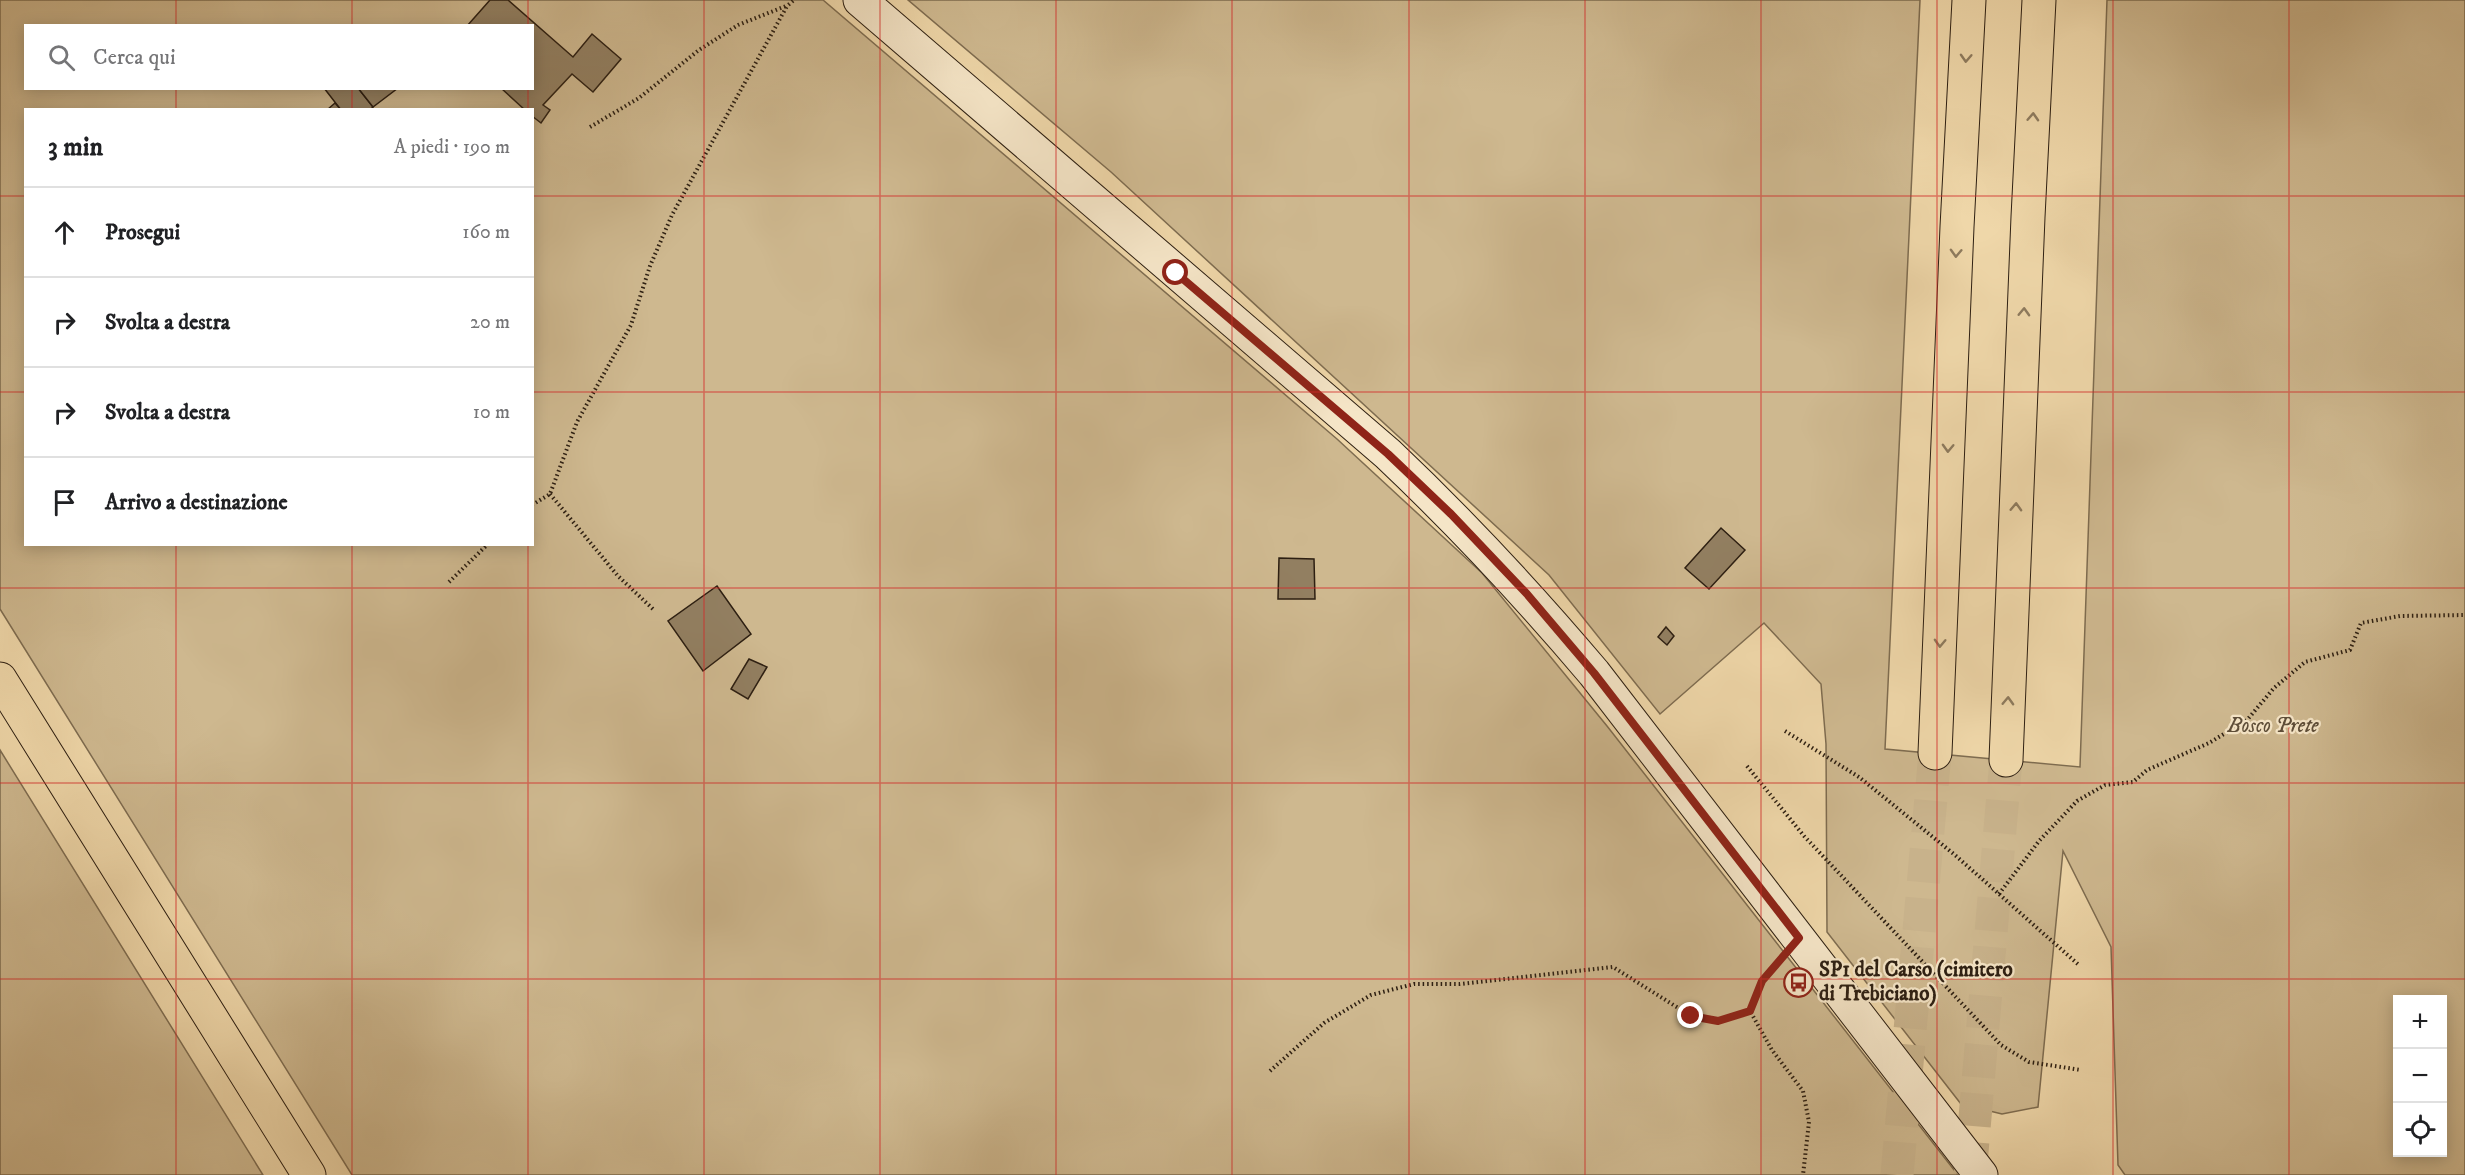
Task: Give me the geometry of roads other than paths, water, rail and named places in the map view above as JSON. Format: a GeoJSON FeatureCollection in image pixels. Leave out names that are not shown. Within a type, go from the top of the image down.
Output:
{"type":"FeatureCollection","features":[{"type":"Feature","properties":{"kind":"main road"},"geometry":{"type":"LineString","coordinates":[[860,0],[1353,425],[1451,514],[1527,594],[1594,673],[1981,1175]]}},
{"type":"Feature","properties":{"kind":"main road"},"geometry":{"type":"LineString","coordinates":[[1935,753],[1956,239],[1969,0]]}},
{"type":"Feature","properties":{"kind":"main road"},"geometry":{"type":"LineString","coordinates":[[2006,760],[2039,0]]}},
{"type":"Feature","properties":{"kind":"main road"},"geometry":{"type":"LineString","coordinates":[[0,679],[309,1175]]}},
{"type":"Feature","properties":{"kind":"tunnel"},"geometry":{"type":"LineString","coordinates":[[1897,1175],[1935,753]]}},
{"type":"Feature","properties":{"kind":"tunnel"},"geometry":{"type":"LineString","coordinates":[[1970,1175],[2006,760]]}},
{"type":"Feature","properties":{"kind":"place","name":"SP1 del Carso (cimitero di Trebiciano)"},"geometry":{"type":"Point","coordinates":[1798,982]}},
{"type":"Feature","properties":{"kind":"park label","name":"Bosco Prete"},"geometry":{"type":"Point","coordinates":[2273,726]}}]}
